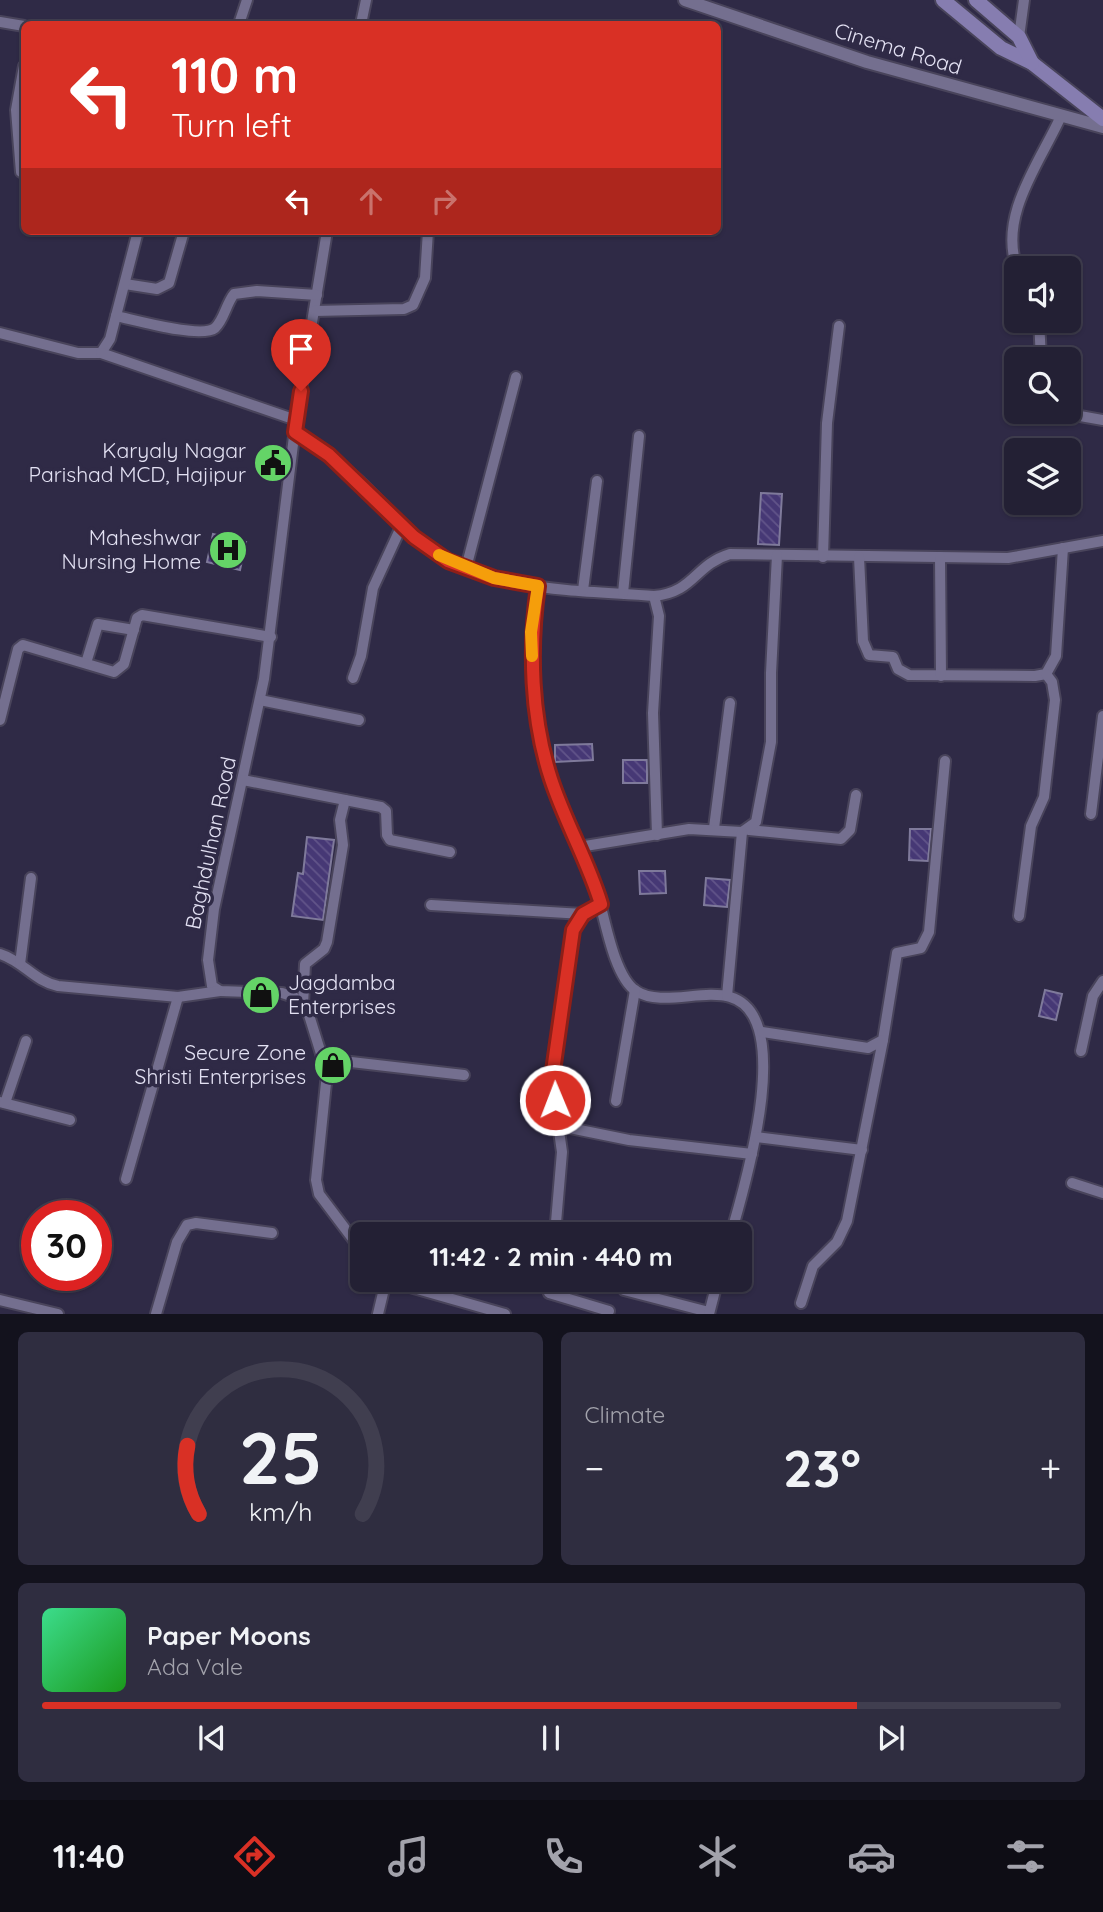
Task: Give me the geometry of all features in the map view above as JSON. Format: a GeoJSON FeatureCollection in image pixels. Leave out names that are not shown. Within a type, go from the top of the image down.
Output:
{"type":"FeatureCollection","features":[{"type":"Feature","properties":{"kind":"main road"},"geometry":{"type":"LineString","coordinates":[[943,0],[1001,48],[1032,63],[1103,119]]}},
{"type":"Feature","properties":{"kind":"main road"},"geometry":{"type":"LineString","coordinates":[[976,0],[1019,37],[1032,63]]}},
{"type":"Feature","properties":{"kind":"street"},"geometry":{"type":"LineString","coordinates":[[240,21],[247,0]]}},
{"type":"Feature","properties":{"kind":"street"},"geometry":{"type":"LineString","coordinates":[[362,21],[366,0]]}},
{"type":"Feature","properties":{"kind":"street","name":"Cinema Road"},"geometry":{"type":"LineString","coordinates":[[685,0],[867,62],[1103,127]]}},
{"type":"Feature","properties":{"kind":"street"},"geometry":{"type":"LineString","coordinates":[[1019,37],[1024,0]]}},
{"type":"Feature","properties":{"kind":"street"},"geometry":{"type":"LineString","coordinates":[[0,22],[21,26]]}},
{"type":"Feature","properties":{"kind":"street"},"geometry":{"type":"LineString","coordinates":[[21,82],[16,110],[21,172]]}},
{"type":"Feature","properties":{"kind":"street"},"geometry":{"type":"LineString","coordinates":[[1016,256],[1014,238],[1021,193],[1061,116]]}},
{"type":"Feature","properties":{"kind":"street"},"geometry":{"type":"LineString","coordinates":[[104,350],[116,316],[137,235]]}},
{"type":"Feature","properties":{"kind":"street"},"geometry":{"type":"LineString","coordinates":[[125,284],[157,289],[169,283],[183,235]]}},
{"type":"Feature","properties":{"kind":"street","name":"Baghdulhan Road"},"geometry":{"type":"LineString","coordinates":[[220,991],[212,986],[208,960],[218,882],[261,700],[271,637],[295,426],[326,235]]}},
{"type":"Feature","properties":{"kind":"street"},"geometry":{"type":"LineString","coordinates":[[314,311],[404,309],[413,305],[425,278],[428,235]]}},
{"type":"Feature","properties":{"kind":"street"},"geometry":{"type":"LineString","coordinates":[[116,316],[204,332],[218,325],[227,302],[234,294],[257,291],[317,295]]}},
{"type":"Feature","properties":{"kind":"street"},"geometry":{"type":"LineString","coordinates":[[823,558],[827,423],[839,327]]}},
{"type":"Feature","properties":{"kind":"street"},"geometry":{"type":"LineString","coordinates":[[0,333],[78,353],[104,350],[295,426],[359,481],[429,548],[466,568],[494,578],[538,586],[654,596],[671,594],[686,587],[711,560],[730,554],[823,558],[1008,558],[1103,541]]}},
{"type":"Feature","properties":{"kind":"street"},"geometry":{"type":"LineString","coordinates":[[466,568],[516,377]]}},
{"type":"Feature","properties":{"kind":"street"},"geometry":{"type":"LineString","coordinates":[[1081,416],[1103,420]]}},
{"type":"Feature","properties":{"kind":"street"},"geometry":{"type":"LineString","coordinates":[[623,593],[639,436]]}},
{"type":"Feature","properties":{"kind":"street"},"geometry":{"type":"LineString","coordinates":[[583,590],[597,481]]}},
{"type":"Feature","properties":{"kind":"street"},"geometry":{"type":"LineString","coordinates":[[353,678],[361,656],[373,588],[402,524]]}},
{"type":"Feature","properties":{"kind":"street"},"geometry":{"type":"LineString","coordinates":[[1046,674],[1056,656],[1063,548]]}},
{"type":"Feature","properties":{"kind":"street"},"geometry":{"type":"LineString","coordinates":[[727,996],[746,831],[757,822],[771,742],[771,673],[778,555]]}},
{"type":"Feature","properties":{"kind":"street"},"geometry":{"type":"LineString","coordinates":[[859,557],[865,649],[876,657],[893,657],[902,674],[1046,674]]}},
{"type":"Feature","properties":{"kind":"street"},"geometry":{"type":"LineString","coordinates":[[940,557],[941,676]]}},
{"type":"Feature","properties":{"kind":"street"},"geometry":{"type":"LineString","coordinates":[[538,586],[531,632],[532,668],[550,777],[601,904],[614,955],[635,990],[616,1101]]}},
{"type":"Feature","properties":{"kind":"street"},"geometry":{"type":"LineString","coordinates":[[654,596],[659,616],[653,713],[657,835]]}},
{"type":"Feature","properties":{"kind":"street"},"geometry":{"type":"LineString","coordinates":[[0,720],[16,657],[23,645],[106,671],[120,670],[137,618],[150,614],[271,637]]}},
{"type":"Feature","properties":{"kind":"street"},"geometry":{"type":"LineString","coordinates":[[86,663],[98,624],[134,630]]}},
{"type":"Feature","properties":{"kind":"street"},"geometry":{"type":"LineString","coordinates":[[1019,916],[1031,826],[1044,797],[1055,700],[1052,682],[1046,674]]}},
{"type":"Feature","properties":{"kind":"street"},"geometry":{"type":"LineString","coordinates":[[261,700],[359,720]]}},
{"type":"Feature","properties":{"kind":"street"},"geometry":{"type":"LineString","coordinates":[[714,828],[730,704]]}},
{"type":"Feature","properties":{"kind":"street"},"geometry":{"type":"LineString","coordinates":[[1091,814],[1103,716]]}},
{"type":"Feature","properties":{"kind":"street"},"geometry":{"type":"LineString","coordinates":[[801,1303],[813,1266],[842,1233],[862,1150],[897,953],[921,948],[929,932],[945,761]]}},
{"type":"Feature","properties":{"kind":"street"},"geometry":{"type":"LineString","coordinates":[[243,780],[386,811],[387,835],[390,841],[450,852]]}},
{"type":"Feature","properties":{"kind":"street"},"geometry":{"type":"LineString","coordinates":[[579,847],[714,828],[841,839],[850,830],[856,795]]}},
{"type":"Feature","properties":{"kind":"street"},"geometry":{"type":"LineString","coordinates":[[345,800],[340,820],[343,845],[327,942],[324,950],[305,964],[303,1005],[325,1059],[327,1087],[316,1180],[319,1194],[350,1235]]}},
{"type":"Feature","properties":{"kind":"street"},"geometry":{"type":"LineString","coordinates":[[20,964],[31,878]]}},
{"type":"Feature","properties":{"kind":"street"},"geometry":{"type":"LineString","coordinates":[[556,1222],[562,1152],[553,1071],[573,930],[583,914],[601,904]]}},
{"type":"Feature","properties":{"kind":"street"},"geometry":{"type":"LineString","coordinates":[[431,905],[583,914]]}},
{"type":"Feature","properties":{"kind":"street"},"geometry":{"type":"LineString","coordinates":[[0,954],[20,964],[44,983],[178,997],[220,991],[282,993],[303,1005]]}},
{"type":"Feature","properties":{"kind":"street"},"geometry":{"type":"LineString","coordinates":[[1081,1051],[1095,988],[1103,981]]}},
{"type":"Feature","properties":{"kind":"street"},"geometry":{"type":"LineString","coordinates":[[635,990],[655,996],[727,996],[750,1009],[762,1032],[756,1137],[734,1222]]}},
{"type":"Feature","properties":{"kind":"street"},"geometry":{"type":"LineString","coordinates":[[126,1179],[178,997]]}},
{"type":"Feature","properties":{"kind":"street"},"geometry":{"type":"LineString","coordinates":[[762,1032],[868,1048],[883,1040]]}},
{"type":"Feature","properties":{"kind":"street"},"geometry":{"type":"LineString","coordinates":[[26,1041],[2,1103],[70,1120]]}},
{"type":"Feature","properties":{"kind":"street"},"geometry":{"type":"LineString","coordinates":[[325,1059],[464,1075]]}},
{"type":"Feature","properties":{"kind":"street"},"geometry":{"type":"LineString","coordinates":[[560,1125],[629,1140],[752,1154]]}},
{"type":"Feature","properties":{"kind":"street"},"geometry":{"type":"LineString","coordinates":[[756,1137],[862,1150]]}},
{"type":"Feature","properties":{"kind":"street"},"geometry":{"type":"LineString","coordinates":[[1072,1183],[1103,1193]]}},
{"type":"Feature","properties":{"kind":"street"},"geometry":{"type":"LineString","coordinates":[[156,1314],[177,1242],[187,1226],[195,1223],[272,1233]]}},
{"type":"Feature","properties":{"kind":"street"},"geometry":{"type":"LineString","coordinates":[[377,1314],[383,1292]]}},
{"type":"Feature","properties":{"kind":"street"},"geometry":{"type":"LineString","coordinates":[[428,1292],[505,1314]]}},
{"type":"Feature","properties":{"kind":"street"},"geometry":{"type":"LineString","coordinates":[[549,1292],[609,1311]]}},
{"type":"Feature","properties":{"kind":"street"},"geometry":{"type":"LineString","coordinates":[[631,1292],[709,1313],[715,1292]]}},
{"type":"Feature","properties":{"kind":"street"},"geometry":{"type":"LineString","coordinates":[[5,1305],[58,1314]]}},
{"type":"Feature","properties":{"kind":"building"},"geometry":{"type":"Polygon","coordinates":[[[761,493],[782,494],[779,545],[758,544],[761,493]]]}},
{"type":"Feature","properties":{"kind":"building"},"geometry":{"type":"Polygon","coordinates":[[[213,534],[246,542],[240,570],[207,562],[213,534]]]}},
{"type":"Feature","properties":{"kind":"building"},"geometry":{"type":"Polygon","coordinates":[[[592,744],[593,760],[555,762],[555,745],[592,744]]]}},
{"type":"Feature","properties":{"kind":"building"},"geometry":{"type":"Polygon","coordinates":[[[623,760],[647,760],[647,783],[623,783],[623,760]]]}},
{"type":"Feature","properties":{"kind":"building"},"geometry":{"type":"Polygon","coordinates":[[[910,829],[931,829],[928,861],[909,860],[910,829]]]}},
{"type":"Feature","properties":{"kind":"building"},"geometry":{"type":"Polygon","coordinates":[[[307,837],[334,840],[323,920],[292,916],[298,873],[303,874],[307,837]]]}},
{"type":"Feature","properties":{"kind":"building"},"geometry":{"type":"Polygon","coordinates":[[[639,871],[665,871],[666,893],[640,894],[639,871]]]}},
{"type":"Feature","properties":{"kind":"building"},"geometry":{"type":"Polygon","coordinates":[[[706,878],[730,880],[727,907],[704,905],[706,878]]]}},
{"type":"Feature","properties":{"kind":"building"},"geometry":{"type":"Polygon","coordinates":[[[1045,990],[1062,994],[1056,1020],[1039,1016],[1045,990]]]}},
{"type":"Feature","properties":{"kind":"slow traffic"},"geometry":{"type":"LineString","coordinates":[[439,555],[494,578],[538,586],[531,632],[532,656]]}},
{"type":"Feature","properties":{"kind":"place","name":"Karyaly Nagar Parishad MCD, Hajipur"},"geometry":{"type":"Point","coordinates":[273,463]}},
{"type":"Feature","properties":{"kind":"place","name":"Maheshwar Nursing Home"},"geometry":{"type":"Point","coordinates":[228,550]}},
{"type":"Feature","properties":{"kind":"place","name":"Jagdamba Enterprises"},"geometry":{"type":"Point","coordinates":[261,995]}},
{"type":"Feature","properties":{"kind":"place","name":"Secure Zone Shristi Enterprises"},"geometry":{"type":"Point","coordinates":[333,1065]}},
{"type":"Feature","properties":{"kind":"route"},"geometry":{"type":"LineString","coordinates":[[301,391],[295,432],[329,455],[359,481],[414,537],[448,561],[494,578],[538,586],[531,632],[532,668],[550,777],[591,873],[601,904],[583,914],[573,930],[553,1071],[555,1100]]}}]}
